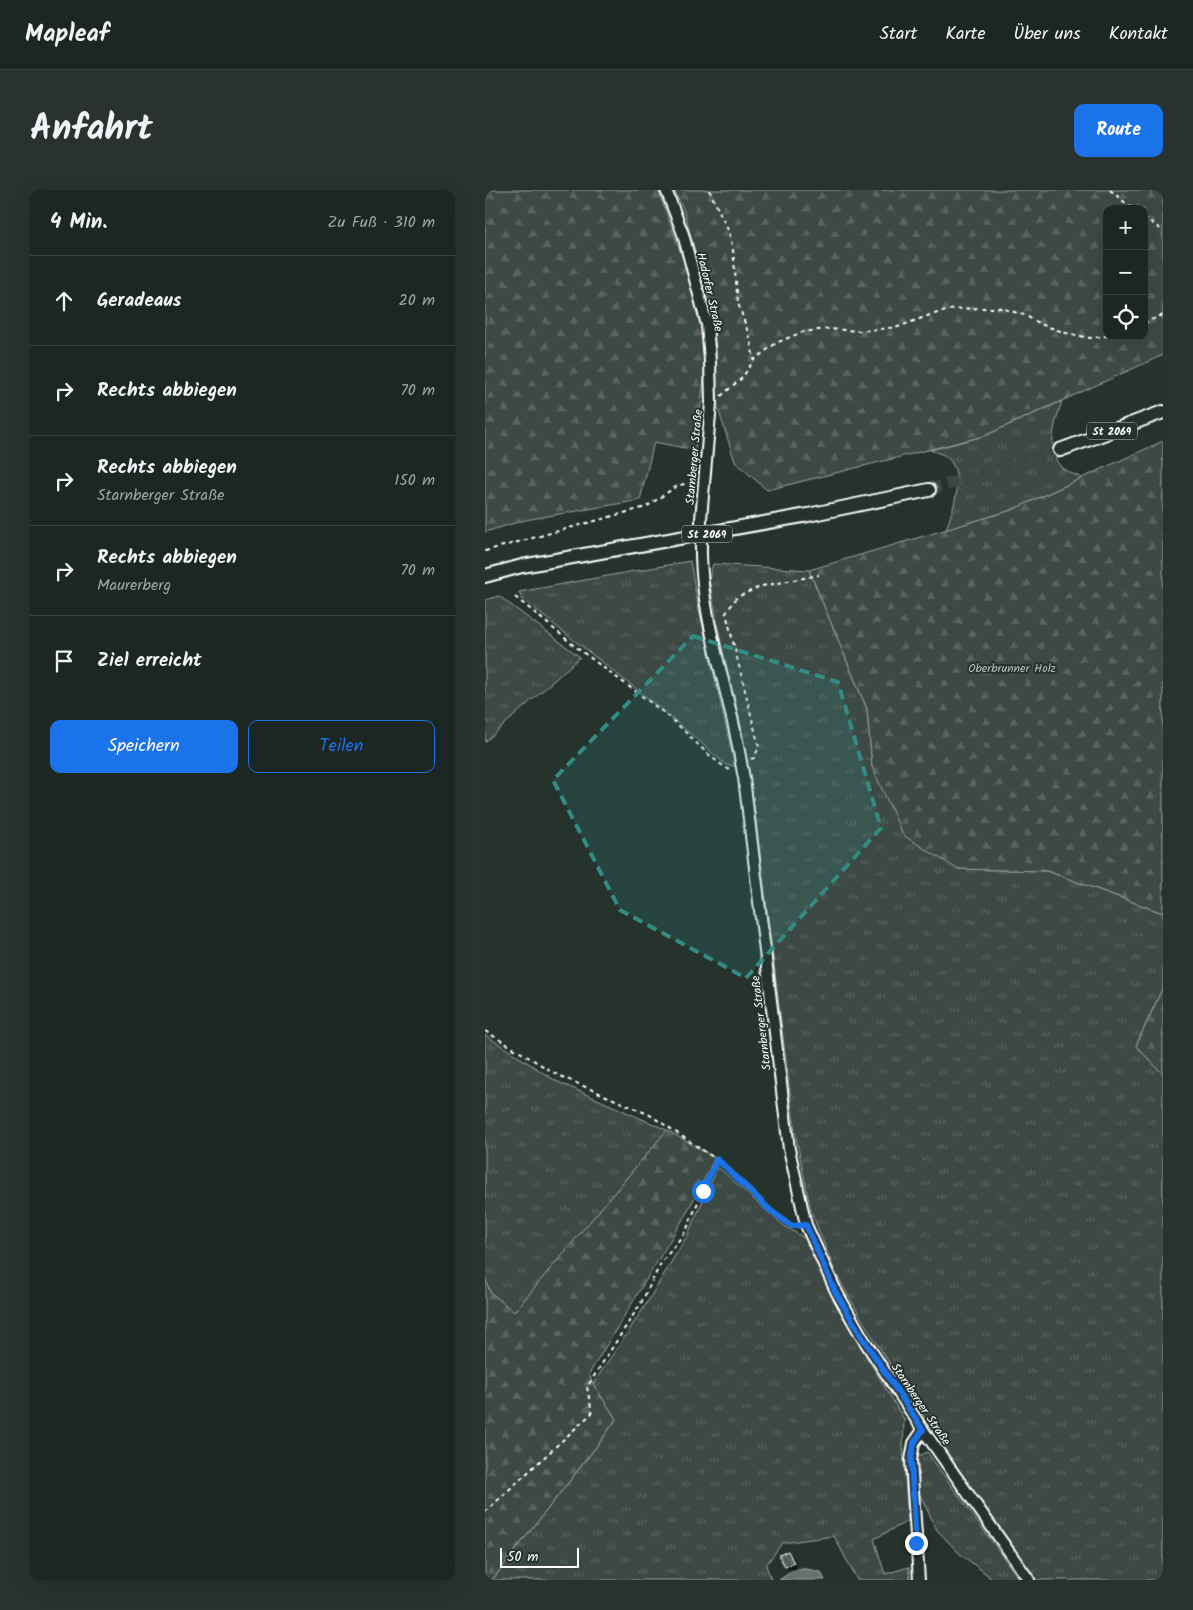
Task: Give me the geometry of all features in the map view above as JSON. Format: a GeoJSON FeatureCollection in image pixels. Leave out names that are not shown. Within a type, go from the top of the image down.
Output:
{"type":"FeatureCollection","features":[{"type":"Feature","properties":{"kind":"main road","name":"St 2069"},"geometry":{"type":"LineString","coordinates":[[1060,450],[1163,412]]}},
{"type":"Feature","properties":{"kind":"main road","name":"St 2069"},"geometry":{"type":"LineString","coordinates":[[485,576],[523,566],[799,517],[929,490]]}},
{"type":"Feature","properties":{"kind":"street","name":"Hadorfer Straße"},"geometry":{"type":"LineString","coordinates":[[666,190],[683,234],[707,325],[711,403]]}},
{"type":"Feature","properties":{"kind":"street","name":"Starnberger Straße"},"geometry":{"type":"LineString","coordinates":[[711,403],[701,519],[701,569],[709,623],[732,718],[744,778],[789,1148],[806,1225],[840,1299],[862,1337],[923,1430],[1029,1580]]}},
{"type":"Feature","properties":{"kind":"street"},"geometry":{"type":"LineString","coordinates":[[919,1580],[911,1460],[914,1443],[923,1430]]}},
{"type":"Feature","properties":{"kind":"path"},"geometry":{"type":"LineString","coordinates":[[709,190],[729,232],[733,250],[738,303],[750,338],[754,360]]}},
{"type":"Feature","properties":{"kind":"path"},"geometry":{"type":"LineString","coordinates":[[1110,190],[1128,205]]}},
{"type":"Feature","properties":{"kind":"path"},"geometry":{"type":"LineString","coordinates":[[1148,221],[1163,231]]}},
{"type":"Feature","properties":{"kind":"path"},"geometry":{"type":"LineString","coordinates":[[711,403],[742,378],[754,360],[776,343],[802,332],[828,329],[861,331],[898,327],[930,315],[954,309],[1001,308],[1024,315],[1043,325],[1066,333],[1090,338],[1103,336]]}},
{"type":"Feature","properties":{"kind":"path"},"geometry":{"type":"LineString","coordinates":[[1148,321],[1163,315]]}},
{"type":"Feature","properties":{"kind":"path"},"geometry":{"type":"LineString","coordinates":[[485,551],[646,507],[677,486],[704,478]]}},
{"type":"Feature","properties":{"kind":"path"},"geometry":{"type":"LineString","coordinates":[[741,762],[754,758],[759,747],[726,613],[737,597],[762,586],[819,575]]}},
{"type":"Feature","properties":{"kind":"path"},"geometry":{"type":"LineString","coordinates":[[515,597],[651,703],[685,731],[723,767],[744,778]]}},
{"type":"Feature","properties":{"kind":"path"},"geometry":{"type":"LineString","coordinates":[[485,1030],[558,1075],[650,1115],[717,1159],[771,1211],[792,1226],[806,1225]]}},
{"type":"Feature","properties":{"kind":"path"},"geometry":{"type":"LineString","coordinates":[[485,1512],[592,1413],[587,1387],[641,1303],[661,1263],[686,1231],[717,1159]]}},
{"type":"Feature","properties":{"kind":"highlighted area"},"geometry":{"type":"Polygon","coordinates":[[[693,636],[838,682],[881,828],[746,978],[620,910],[553,780],[693,636]]]}},
{"type":"Feature","properties":{"kind":"green space"},"geometry":{"type":"Polygon","coordinates":[[[485,190],[658,190],[691,281],[707,357],[695,450],[654,442],[640,500],[525,520],[485,532],[485,190]]]}},
{"type":"Feature","properties":{"kind":"green space"},"geometry":{"type":"Polygon","coordinates":[[[674,190],[1163,190],[1163,355],[984,436],[767,490],[735,462],[717,405],[716,347],[702,277],[684,211],[674,190]]]}},
{"type":"Feature","properties":{"kind":"green space"},"geometry":{"type":"Polygon","coordinates":[[[1062,401],[1053,434],[1056,460],[1068,472],[1082,478],[1012,510],[946,530],[956,493],[956,475],[948,458],[930,450],[984,436],[1062,401]]]}},
{"type":"Feature","properties":{"kind":"green space","name":"Oberbrunner Holz"},"geometry":{"type":"Polygon","coordinates":[[[1163,441],[1163,913],[1047,871],[957,869],[903,835],[872,767],[867,709],[809,570],[1012,510],[1163,441]]]}},
{"type":"Feature","properties":{"kind":"green space"},"geometry":{"type":"Polygon","coordinates":[[[690,561],[698,605],[735,766],[726,765],[651,701],[522,599],[519,592],[690,561]]]}},
{"type":"Feature","properties":{"kind":"green space"},"geometry":{"type":"Polygon","coordinates":[[[713,564],[809,570],[867,709],[872,767],[957,869],[1047,871],[1163,913],[1163,987],[1136,1046],[1163,1074],[1163,1580],[1033,1580],[1011,1544],[945,1450],[869,1331],[836,1274],[811,1211],[795,1133],[753,797],[740,721],[721,643],[709,579],[713,564]]]}},
{"type":"Feature","properties":{"kind":"green space"},"geometry":{"type":"Polygon","coordinates":[[[499,596],[580,657],[485,742],[485,600],[499,596]]]}},
{"type":"Feature","properties":{"kind":"green space"},"geometry":{"type":"Polygon","coordinates":[[[1163,987],[1163,1074],[1136,1046],[1163,987]]]}},
{"type":"Feature","properties":{"kind":"green space"},"geometry":{"type":"Polygon","coordinates":[[[485,1035],[556,1081],[667,1130],[514,1313],[490,1292],[485,1278],[485,1035]]]}},
{"type":"Feature","properties":{"kind":"green space"},"geometry":{"type":"Polygon","coordinates":[[[667,1130],[715,1158],[686,1214],[589,1374],[593,1384],[616,1419],[492,1580],[485,1580],[485,1278],[490,1292],[514,1312],[667,1130]]]}},
{"type":"Feature","properties":{"kind":"green space"},"geometry":{"type":"Polygon","coordinates":[[[718,1167],[783,1225],[806,1239],[844,1319],[904,1419],[903,1447],[908,1521],[874,1539],[885,1574],[909,1567],[910,1580],[857,1580],[834,1536],[782,1543],[766,1565],[771,1580],[492,1580],[616,1419],[593,1384],[645,1306],[688,1234],[718,1167]]]}},
{"type":"Feature","properties":{"kind":"green space"},"geometry":{"type":"Polygon","coordinates":[[[927,1452],[1020,1580],[989,1580],[989,1576],[960,1554],[937,1530],[918,1491],[917,1457],[927,1452]]]}},
{"type":"Feature","properties":{"kind":"shaded area"},"geometry":{"type":"Polygon","coordinates":[[[798,1569],[821,1572],[825,1580],[779,1580],[798,1569]]]}},
{"type":"Feature","properties":{"kind":"building"},"geometry":{"type":"Polygon","coordinates":[[[788,1551],[794,1563],[785,1567],[779,1555],[788,1551]]]}},
{"type":"Feature","properties":{"kind":"tunnel"},"geometry":{"type":"LineString","coordinates":[[929,490],[1060,450]]}},
{"type":"Feature","properties":{"kind":"route"},"geometry":{"type":"LineString","coordinates":[[703,1191],[717,1159],[771,1211],[792,1226],[806,1225],[835,1291],[862,1337],[923,1430],[914,1443],[911,1460],[916,1543]]}}]}
